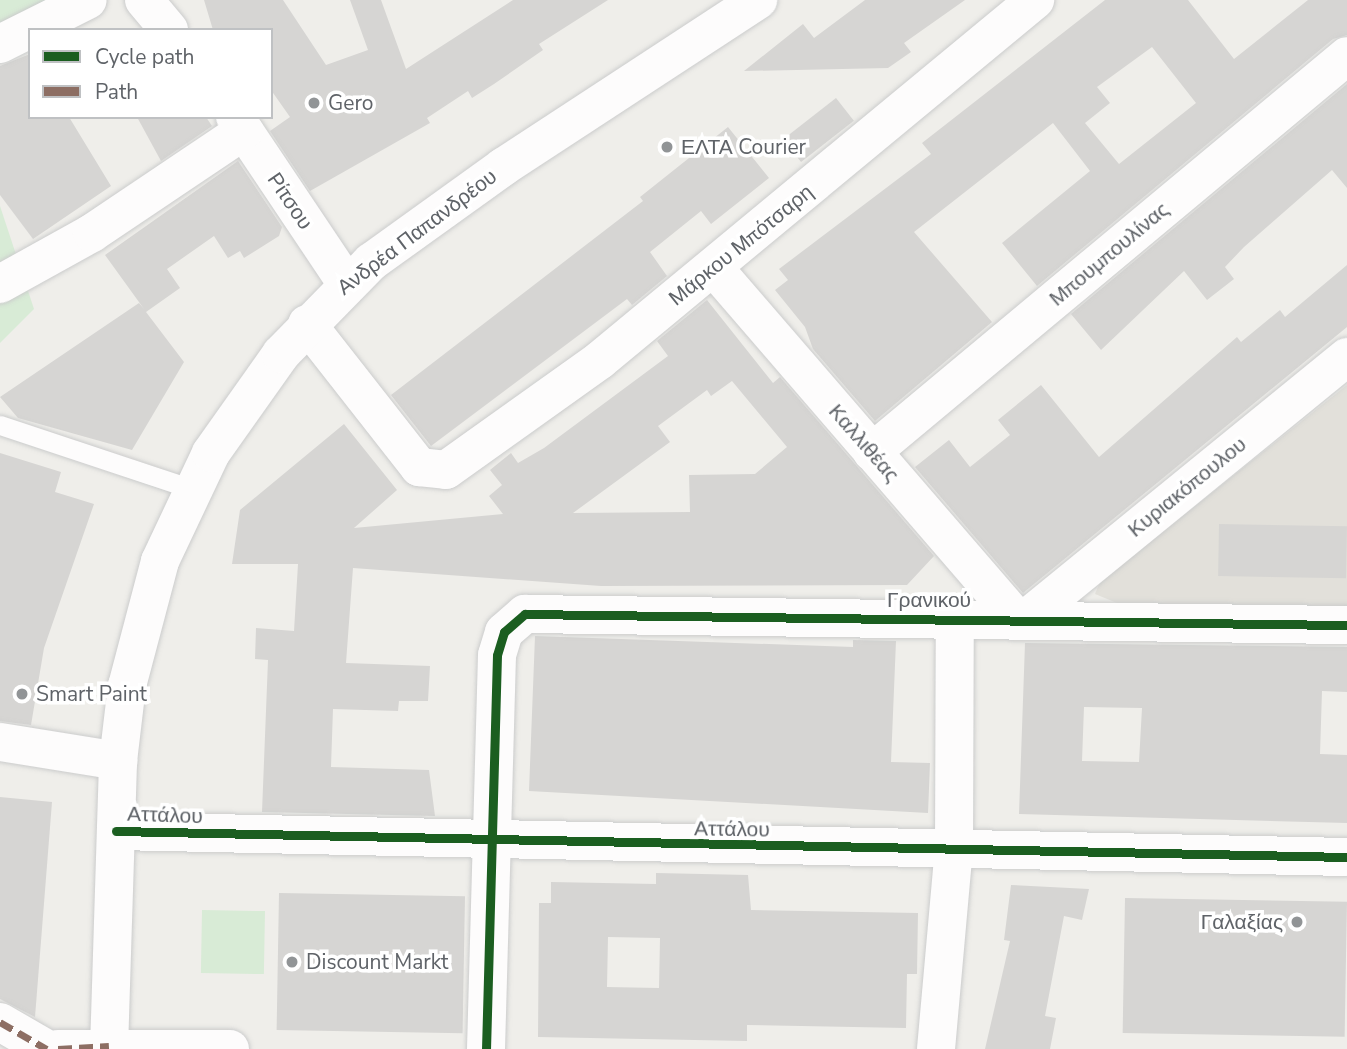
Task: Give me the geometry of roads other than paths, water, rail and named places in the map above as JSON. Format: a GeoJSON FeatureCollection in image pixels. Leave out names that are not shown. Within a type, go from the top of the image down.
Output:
{"type":"FeatureCollection","features":[{"type":"Feature","properties":{"kind":"street"},"geometry":{"type":"LineString","coordinates":[[32,28],[88,0]]}},
{"type":"Feature","properties":{"kind":"street"},"geometry":{"type":"LineString","coordinates":[[144,0],[167,28]]}},
{"type":"Feature","properties":{"kind":"street","name":"Ανδρέα Παπανδρέου"},"geometry":{"type":"LineString","coordinates":[[109,1047],[118,761],[148,594],[192,489],[238,412],[307,324],[346,284],[503,167],[758,0]]}},
{"type":"Feature","properties":{"kind":"street","name":"Μάρκου Μπότσαρη"},"geometry":{"type":"LineString","coordinates":[[307,324],[419,467],[436,473],[549,398],[714,268],[1035,0]]}},
{"type":"Feature","properties":{"kind":"street"},"geometry":{"type":"LineString","coordinates":[[0,44],[28,30]]}},
{"type":"Feature","properties":{"kind":"street","name":"Μπουμπουλίνας"},"geometry":{"type":"LineString","coordinates":[[872,452],[1347,56]]}},
{"type":"Feature","properties":{"kind":"street"},"geometry":{"type":"LineString","coordinates":[[0,284],[92,233],[240,124]]}},
{"type":"Feature","properties":{"kind":"street","name":"Ρίτσου"},"geometry":{"type":"LineString","coordinates":[[240,124],[346,284]]}},
{"type":"Feature","properties":{"kind":"street","name":"Καλλιθέας"},"geometry":{"type":"LineString","coordinates":[[714,268],[872,452],[1021,618]]}},
{"type":"Feature","properties":{"kind":"street","name":"Κυριακόπουλου"},"geometry":{"type":"LineString","coordinates":[[1021,618],[1347,357]]}},
{"type":"Feature","properties":{"kind":"street","name":"Γρανικού"},"geometry":{"type":"LineString","coordinates":[[490,843],[497,655],[513,621],[541,612],[1347,625]]}},
{"type":"Feature","properties":{"kind":"street"},"geometry":{"type":"LineString","coordinates":[[936,1049],[954,849],[955,618]]}},
{"type":"Feature","properties":{"kind":"street"},"geometry":{"type":"LineString","coordinates":[[0,742],[118,761]]}},
{"type":"Feature","properties":{"kind":"street","name":"Αττάλου"},"geometry":{"type":"LineString","coordinates":[[116,831],[490,843],[1347,857]]}},
{"type":"Feature","properties":{"kind":"street"},"geometry":{"type":"LineString","coordinates":[[486,1049],[490,843]]}},
{"type":"Feature","properties":{"kind":"street"},"geometry":{"type":"LineString","coordinates":[[0,1021],[47,1049]]}},
{"type":"Feature","properties":{"kind":"street"},"geometry":{"type":"LineString","coordinates":[[58,1049],[230,1049]]}},
{"type":"Feature","properties":{"kind":"lane"},"geometry":{"type":"LineString","coordinates":[[0,425],[192,489]]}},
{"type":"Feature","properties":{"kind":"place","name":"Gero"},"geometry":{"type":"Point","coordinates":[314,103]}},
{"type":"Feature","properties":{"kind":"place","name":"ΕΛΤΑ Courier"},"geometry":{"type":"Point","coordinates":[667,147]}},
{"type":"Feature","properties":{"kind":"place","name":"Smart Paint"},"geometry":{"type":"Point","coordinates":[22,694]}},
{"type":"Feature","properties":{"kind":"place","name":"Γαλαξίας"},"geometry":{"type":"Point","coordinates":[1297,922]}},
{"type":"Feature","properties":{"kind":"place","name":"Discount Markt"},"geometry":{"type":"Point","coordinates":[292,962]}}]}
